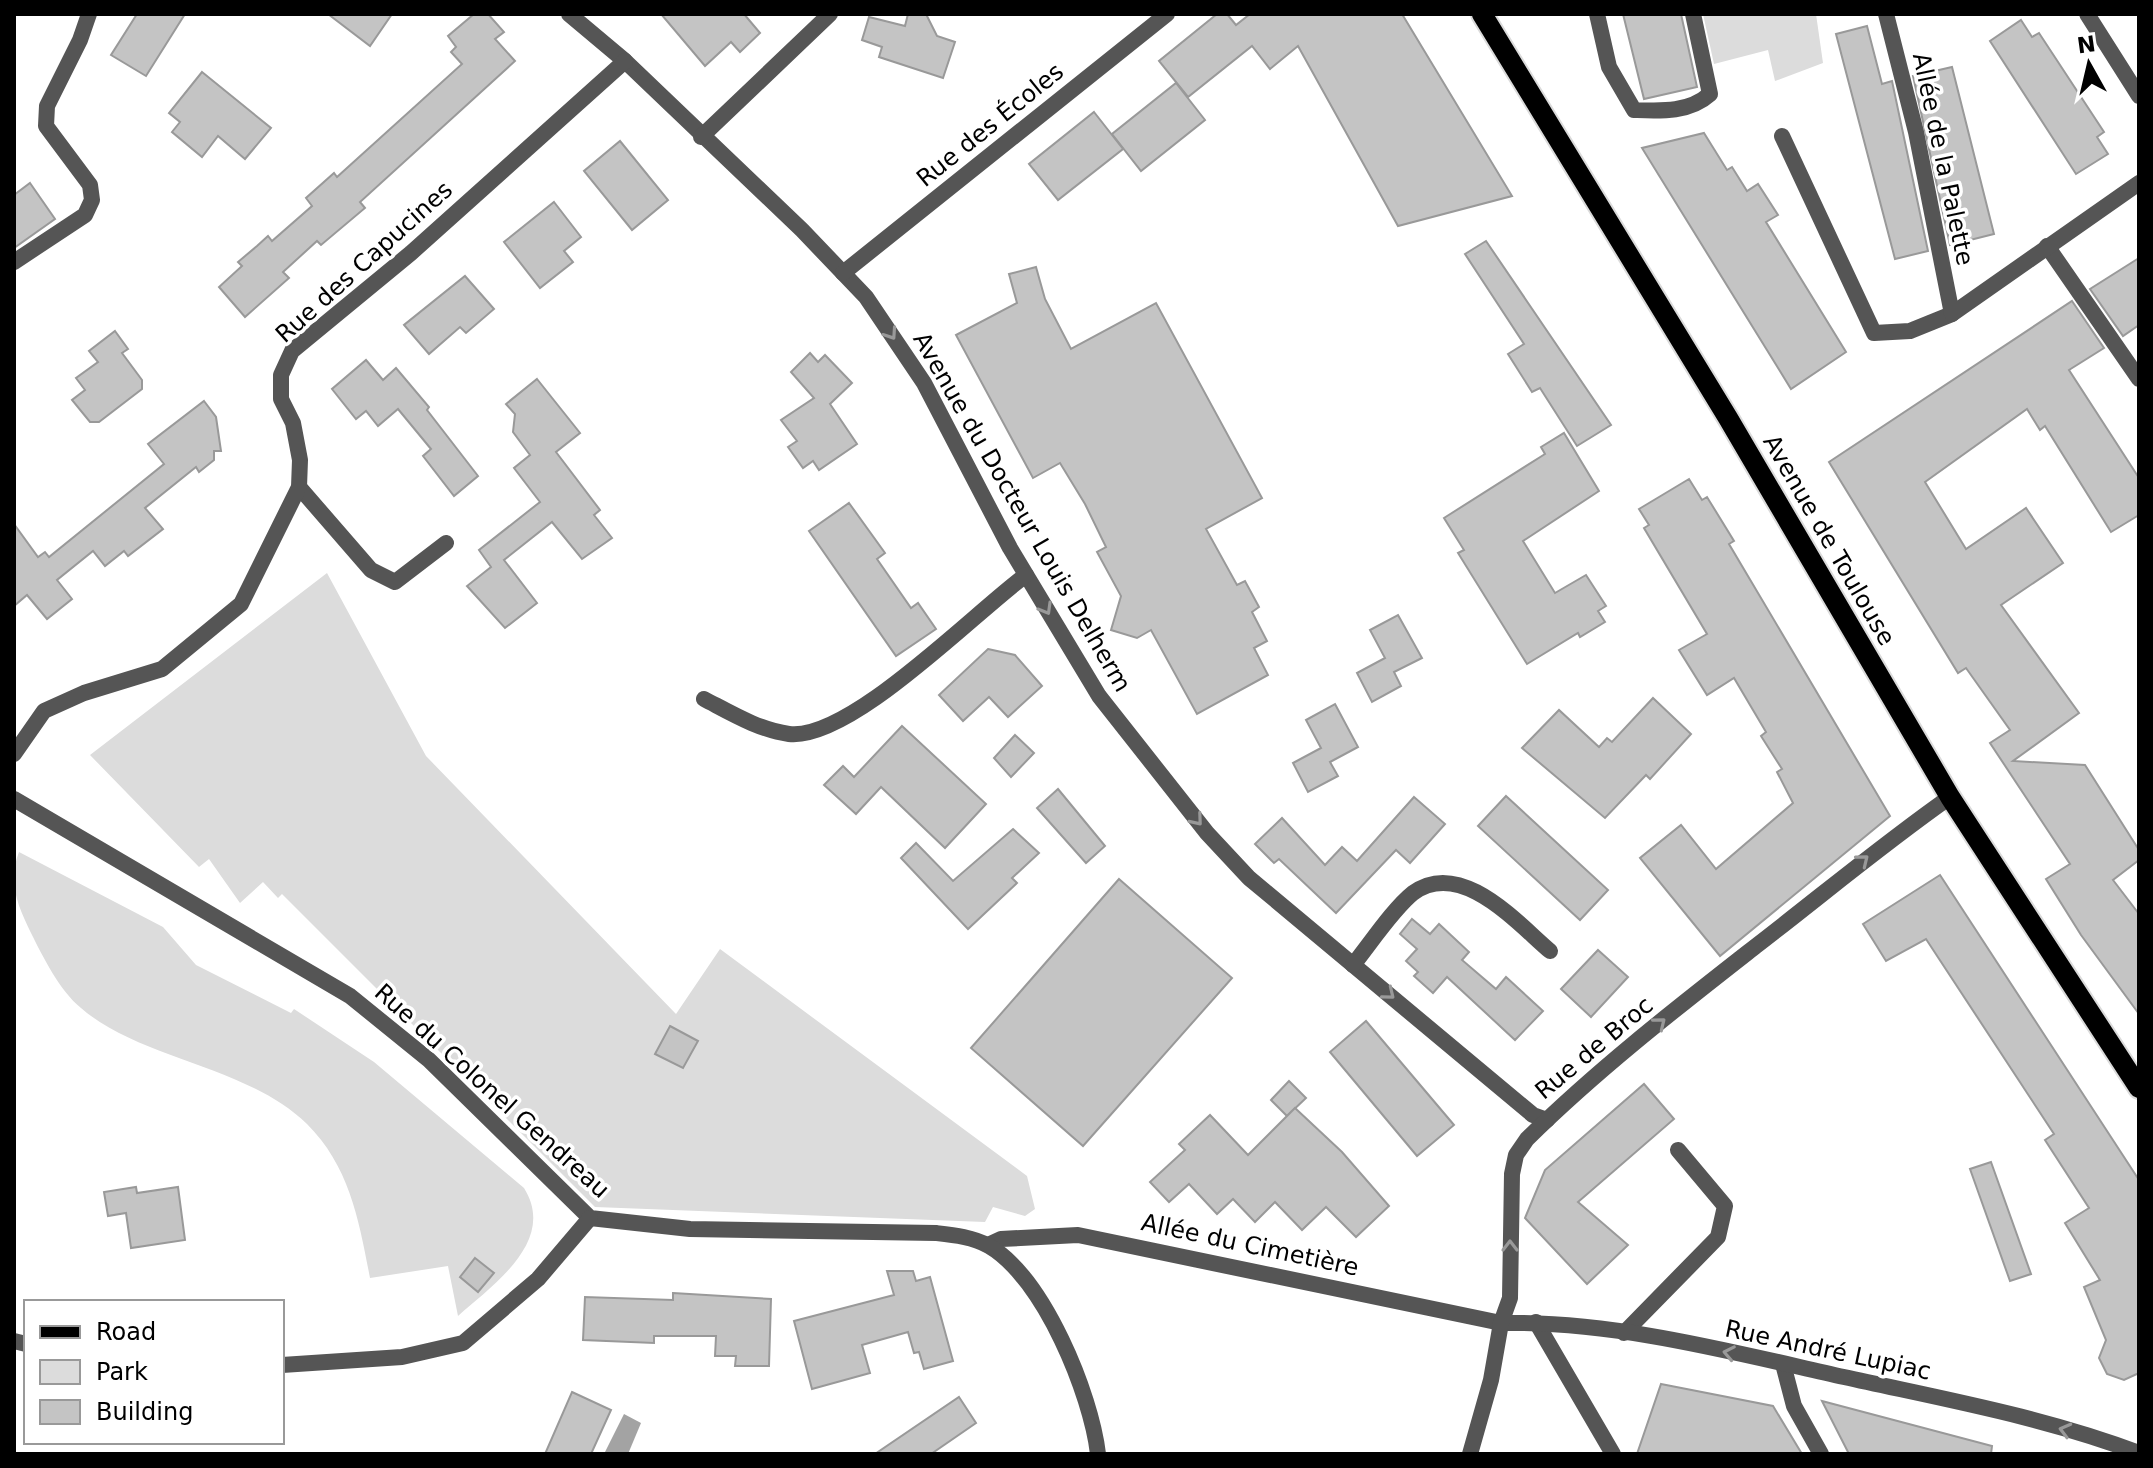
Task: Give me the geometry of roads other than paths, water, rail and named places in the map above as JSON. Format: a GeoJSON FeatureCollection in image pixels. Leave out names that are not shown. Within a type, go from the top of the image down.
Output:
{"type":"FeatureCollection","features":[{"type":"Feature","properties":{"kind":"main road","name":"Avenue de Toulouse"},"geometry":{"type":"LineString","coordinates":[[1482,14],[1728,418],[1950,797],[2139,1088]]}},
{"type":"Feature","properties":{"kind":"street"},"geometry":{"type":"LineString","coordinates":[[14,262],[85,215],[92,200],[90,185],[46,126],[47,106],[80,40],[89,14]]}},
{"type":"Feature","properties":{"kind":"street","name":"Avenue du Docteur Louis Delherm"},"geometry":{"type":"LineString","coordinates":[[569,14],[625,61],[866,297],[924,383],[1026,575],[1099,696],[1169,788],[1249,878],[1533,1115],[1547,1120]]}},
{"type":"Feature","properties":{"kind":"street"},"geometry":{"type":"LineString","coordinates":[[701,137],[830,14]]}},
{"type":"Feature","properties":{"kind":"street","name":"Rue des Écoles"},"geometry":{"type":"LineString","coordinates":[[843,273],[1167,14]]}},
{"type":"Feature","properties":{"kind":"street"},"geometry":{"type":"LineString","coordinates":[[1597,14],[1609,67],[1634,110],[1662,111],[1698,104],[1710,94],[1693,14]]}},
{"type":"Feature","properties":{"kind":"street","name":"Allée de la Palette"},"geometry":{"type":"LineString","coordinates":[[1886,14],[1916,132],[1952,314]]}},
{"type":"Feature","properties":{"kind":"street"},"geometry":{"type":"LineString","coordinates":[[2087,14],[2139,96]]}},
{"type":"Feature","properties":{"kind":"street","name":"Rue des Capucines"},"geometry":{"type":"LineString","coordinates":[[14,754],[44,711],[84,693],[162,669],[241,604],[299,487],[300,460],[293,423],[281,399],[281,375],[292,351],[411,253],[625,61]]}},
{"type":"Feature","properties":{"kind":"street"},"geometry":{"type":"LineString","coordinates":[[1782,136],[1874,333],[1910,331],[1952,314],[2139,183]]}},
{"type":"Feature","properties":{"kind":"street"},"geometry":{"type":"LineString","coordinates":[[2047,246],[2139,379]]}},
{"type":"Feature","properties":{"kind":"street"},"geometry":{"type":"LineString","coordinates":[[299,487],[371,570],[395,582],[446,543]]}},
{"type":"Feature","properties":{"kind":"street"},"geometry":{"type":"LineString","coordinates":[[704,699],[757,726],[790,734],[814,733],[846,719],[1026,575]]}},
{"type":"Feature","properties":{"kind":"street","name":"Rue de Broc"},"geometry":{"type":"LineString","coordinates":[[1470,1454],[1491,1380],[1501,1323],[1510,1298],[1511,1211],[1516,1155],[1547,1120],[1710,982],[1886,843],[1950,797]]}},
{"type":"Feature","properties":{"kind":"street","name":"Rue du Colonel Gendreau"},"geometry":{"type":"LineString","coordinates":[[14,799],[350,996],[429,1060],[590,1218],[690,1229],[936,1233],[963,1236],[988,1245],[1019,1273],[1038,1299],[1075,1368],[1088,1402],[1098,1454]]}},
{"type":"Feature","properties":{"kind":"street"},"geometry":{"type":"LineString","coordinates":[[1353,965],[1414,893],[1438,884],[1476,888],[1550,951]]}},
{"type":"Feature","properties":{"kind":"street"},"geometry":{"type":"LineString","coordinates":[[1624,1333],[1718,1237],[1725,1206],[1678,1150]]}},
{"type":"Feature","properties":{"kind":"street"},"geometry":{"type":"LineString","coordinates":[[284,1365],[402,1357],[463,1343],[538,1279],[590,1218]]}},
{"type":"Feature","properties":{"kind":"street","name":"Allée du Cimetière"},"geometry":{"type":"LineString","coordinates":[[988,1245],[1001,1239],[1078,1235],[1501,1323]]}},
{"type":"Feature","properties":{"kind":"street"},"geometry":{"type":"LineString","coordinates":[[1536,1322],[1613,1454]]}},
{"type":"Feature","properties":{"kind":"street","name":"Rue André Lupiac"},"geometry":{"type":"LineString","coordinates":[[1501,1323],[1536,1322],[1624,1333],[1783,1364],[1993,1410],[2139,1453]]}},
{"type":"Feature","properties":{"kind":"street"},"geometry":{"type":"LineString","coordinates":[[1783,1364],[1794,1406],[1821,1454]]}}]}
